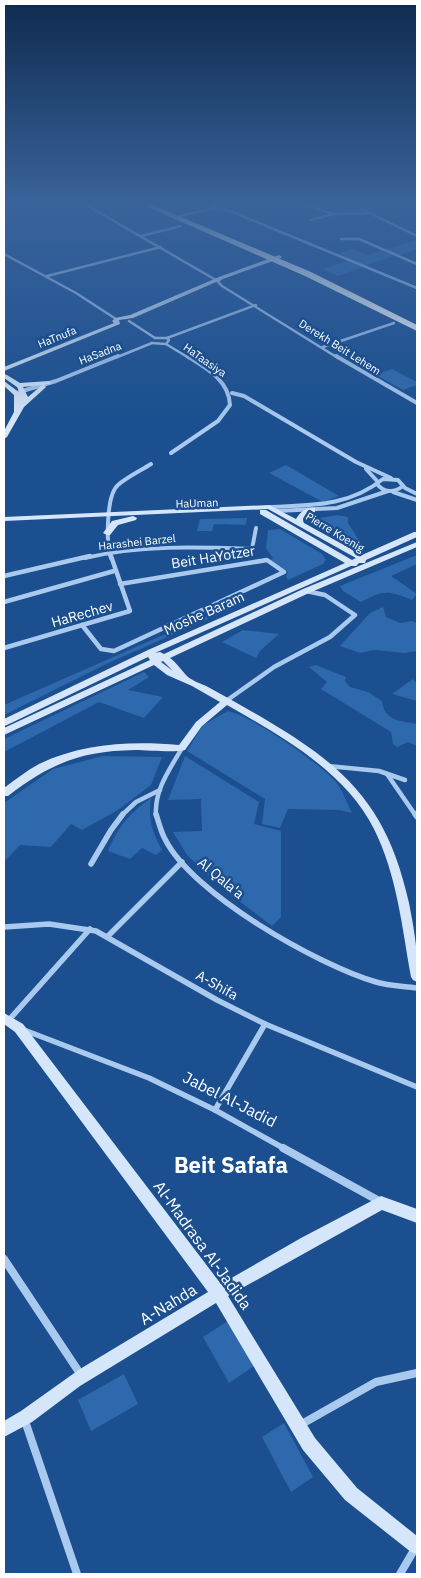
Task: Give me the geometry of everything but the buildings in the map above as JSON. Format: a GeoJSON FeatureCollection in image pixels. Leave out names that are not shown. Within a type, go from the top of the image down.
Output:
{"type":"FeatureCollection","features":[{"type":"Feature","properties":{"kind":"highway"},"geometry":{"type":"LineString","coordinates":[[312,276],[417,328]]}},
{"type":"Feature","properties":{"kind":"highway"},"geometry":{"type":"LineString","coordinates":[[313,276],[417,324]]}},
{"type":"Feature","properties":{"kind":"street"},"geometry":{"type":"LineString","coordinates":[[47,276],[154,338],[167,338],[256,305]]}},
{"type":"Feature","properties":{"kind":"street"},"geometry":{"type":"LineString","coordinates":[[204,276],[218,279]]}},
{"type":"Feature","properties":{"kind":"street","name":"HaTnufa"},"geometry":{"type":"LineString","coordinates":[[4,375],[122,320],[227,276]]}},
{"type":"Feature","properties":{"kind":"street"},"geometry":{"type":"LineString","coordinates":[[386,276],[417,288]]}},
{"type":"Feature","properties":{"kind":"street","name":"Derekh Beit Lehem"},"geometry":{"type":"LineString","coordinates":[[218,279],[218,283],[417,404]]}},
{"type":"Feature","properties":{"kind":"street"},"geometry":{"type":"LineString","coordinates":[[323,346],[394,323]]}},
{"type":"Feature","properties":{"kind":"street"},"geometry":{"type":"LineString","coordinates":[[154,338],[150,341],[152,343],[166,344],[169,340],[167,338]]}},
{"type":"Feature","properties":{"kind":"street","name":"HaSadna"},"geometry":{"type":"LineString","coordinates":[[49,384],[152,343]]}},
{"type":"Feature","properties":{"kind":"street","name":"HaTaasiya"},"geometry":{"type":"LineString","coordinates":[[166,344],[222,381],[232,393],[228,410],[222,418],[171,452]]}},
{"type":"Feature","properties":{"kind":"street"},"geometry":{"type":"LineString","coordinates":[[4,375],[20,390],[23,405]]}},
{"type":"Feature","properties":{"kind":"street"},"geometry":{"type":"LineString","coordinates":[[20,390],[49,384]]}},
{"type":"Feature","properties":{"kind":"street"},"geometry":{"type":"LineString","coordinates":[[4,437],[23,405],[49,384]]}},
{"type":"Feature","properties":{"kind":"street"},"geometry":{"type":"LineString","coordinates":[[13,422],[20,390]]}},
{"type":"Feature","properties":{"kind":"street"},"geometry":{"type":"LineString","coordinates":[[232,393],[251,400],[356,462],[371,473],[381,489],[417,500]]}},
{"type":"Feature","properties":{"kind":"street"},"geometry":{"type":"LineString","coordinates":[[356,462],[401,482],[403,486],[417,494]]}},
{"type":"Feature","properties":{"kind":"street"},"geometry":{"type":"LineString","coordinates":[[151,464],[116,486],[112,495],[109,516],[270,510]]}},
{"type":"Feature","properties":{"kind":"street","name":"HaUman"},"geometry":{"type":"LineString","coordinates":[[4,519],[137,517],[270,510],[332,504],[391,478]]}},
{"type":"Feature","properties":{"kind":"street","name":"HaUman"},"geometry":{"type":"LineString","coordinates":[[270,510],[337,508],[365,497],[397,491],[403,486]]}},
{"type":"Feature","properties":{"kind":"street","name":"Pierre Koenig"},"geometry":{"type":"LineString","coordinates":[[270,510],[361,558],[365,566]]}},
{"type":"Feature","properties":{"kind":"street","name":"Pierre Koenig"},"geometry":{"type":"LineString","coordinates":[[270,510],[329,551],[350,563],[365,566]]}},
{"type":"Feature","properties":{"kind":"street"},"geometry":{"type":"LineString","coordinates":[[301,525],[299,521],[301,516],[312,510]]}},
{"type":"Feature","properties":{"kind":"street","name":"HaUman"},"geometry":{"type":"LineString","coordinates":[[4,523],[109,516]]}},
{"type":"Feature","properties":{"kind":"street","name":"HaRechev"},"geometry":{"type":"LineString","coordinates":[[4,648],[130,611],[114,571],[109,552],[107,533],[109,516]]}},
{"type":"Feature","properties":{"kind":"street"},"geometry":{"type":"LineString","coordinates":[[107,533],[111,526],[120,520],[137,517]]}},
{"type":"Feature","properties":{"kind":"street","name":"Harashei Barzel"},"geometry":{"type":"LineString","coordinates":[[6,576],[109,552],[181,546],[252,549],[256,528]]}},
{"type":"Feature","properties":{"kind":"street","name":"Moshe Baram"},"geometry":{"type":"LineString","coordinates":[[4,723],[152,656],[328,572],[417,534]]}},
{"type":"Feature","properties":{"kind":"street","name":"Moshe Baram"},"geometry":{"type":"LineString","coordinates":[[4,732],[152,656],[163,656],[182,648],[306,591],[417,544]]}},
{"type":"Feature","properties":{"kind":"street"},"geometry":{"type":"LineString","coordinates":[[338,546],[361,550],[384,548]]}},
{"type":"Feature","properties":{"kind":"street"},"geometry":{"type":"LineString","coordinates":[[328,572],[335,559],[329,551]]}},
{"type":"Feature","properties":{"kind":"street","name":"Beit HaYotzer"},"geometry":{"type":"LineString","coordinates":[[82,625],[101,648],[114,651],[284,572],[267,560],[120,584]]}},
{"type":"Feature","properties":{"kind":"street"},"geometry":{"type":"LineString","coordinates":[[4,602],[114,571]]}},
{"type":"Feature","properties":{"kind":"street"},"geometry":{"type":"LineString","coordinates":[[226,701],[274,667],[330,637],[355,615],[325,594],[306,591]]}},
{"type":"Feature","properties":{"kind":"street"},"geometry":{"type":"LineString","coordinates":[[177,669],[177,657],[182,648]]}},
{"type":"Feature","properties":{"kind":"street"},"geometry":{"type":"LineString","coordinates":[[152,656],[163,668],[226,701],[304,750],[326,766],[356,794],[368,810],[380,832],[391,860],[417,977]]}},
{"type":"Feature","properties":{"kind":"street"},"geometry":{"type":"LineString","coordinates":[[163,656],[186,679]]}},
{"type":"Feature","properties":{"kind":"street","name":"Al Qala'a"},"geometry":{"type":"LineString","coordinates":[[226,701],[199,724],[182,748],[160,790],[156,815],[161,832],[182,862],[247,918],[284,940],[354,974],[377,982],[417,988]]}},
{"type":"Feature","properties":{"kind":"street"},"geometry":{"type":"LineString","coordinates":[[4,792],[42,767],[71,756],[122,747],[182,748]]}},
{"type":"Feature","properties":{"kind":"street"},"geometry":{"type":"LineString","coordinates":[[326,766],[360,768],[406,780]]}},
{"type":"Feature","properties":{"kind":"street"},"geometry":{"type":"LineString","coordinates":[[387,774],[417,817]]}},
{"type":"Feature","properties":{"kind":"street"},"geometry":{"type":"LineString","coordinates":[[91,864],[110,827],[119,816],[137,800],[160,790]]}},
{"type":"Feature","properties":{"kind":"street"},"geometry":{"type":"LineString","coordinates":[[108,936],[182,862]]}},
{"type":"Feature","properties":{"kind":"street","name":"A-Shifa"},"geometry":{"type":"LineString","coordinates":[[4,926],[49,924],[90,929],[108,936],[217,1000],[264,1024],[417,1087]]}},
{"type":"Feature","properties":{"kind":"street"},"geometry":{"type":"LineString","coordinates":[[10,1023],[90,929]]}},
{"type":"Feature","properties":{"kind":"street","name":"Jabel Al-Jadid"},"geometry":{"type":"LineString","coordinates":[[10,1023],[149,1078],[215,1110],[381,1202],[417,1216]]}},
{"type":"Feature","properties":{"kind":"street","name":"Al-Madrasa Al-Jadida"},"geometry":{"type":"LineString","coordinates":[[10,1023],[219,1294],[309,1444],[351,1494],[417,1546]]}},
{"type":"Feature","properties":{"kind":"street"},"geometry":{"type":"LineString","coordinates":[[215,1110],[264,1024]]}},
{"type":"Feature","properties":{"kind":"street","name":"A-Nahda"},"geometry":{"type":"LineString","coordinates":[[4,1429],[24,1420],[82,1376],[321,1234],[381,1202]]}},
{"type":"Feature","properties":{"kind":"street"},"geometry":{"type":"LineString","coordinates":[[4,1259],[82,1376]]}},
{"type":"Feature","properties":{"kind":"street"},"geometry":{"type":"LineString","coordinates":[[298,1427],[376,1382],[417,1372]]}},
{"type":"Feature","properties":{"kind":"street"},"geometry":{"type":"LineString","coordinates":[[24,1420],[77,1574]]}},
{"type":"Feature","properties":{"kind":"street"},"geometry":{"type":"LineString","coordinates":[[400,1574],[417,1546]]}},
{"type":"Feature","properties":{"kind":"shaded area"},"geometry":{"type":"Polygon","coordinates":[[[392,369],[417,382],[417,385],[403,390],[376,375],[392,369]]]}},
{"type":"Feature","properties":{"kind":"shaded area"},"geometry":{"type":"Polygon","coordinates":[[[286,465],[339,496],[323,502],[269,473],[286,465]]]}},
{"type":"Feature","properties":{"kind":"shaded area"},"geometry":{"type":"Polygon","coordinates":[[[337,515],[348,517],[348,523],[360,542],[355,546],[309,520],[337,515]]]}},
{"type":"Feature","properties":{"kind":"shaded area"},"geometry":{"type":"Polygon","coordinates":[[[247,518],[246,525],[214,524],[212,531],[197,531],[200,519],[247,518]]]}},
{"type":"Feature","properties":{"kind":"shaded area"},"geometry":{"type":"Polygon","coordinates":[[[280,529],[322,554],[326,560],[323,564],[288,580],[286,576],[288,572],[270,560],[273,558],[266,548],[268,530],[280,529]]]}},
{"type":"Feature","properties":{"kind":"shaded area"},"geometry":{"type":"Polygon","coordinates":[[[417,555],[417,564],[391,576],[417,594],[412,600],[397,594],[381,593],[361,602],[343,591],[340,586],[417,555]]]}},
{"type":"Feature","properties":{"kind":"shaded area"},"geometry":{"type":"Polygon","coordinates":[[[243,600],[245,603],[106,664],[4,715],[4,705],[243,600]]]}},
{"type":"Feature","properties":{"kind":"shaded area"},"geometry":{"type":"Polygon","coordinates":[[[383,607],[386,617],[400,623],[412,621],[417,623],[417,651],[405,653],[374,650],[360,653],[340,646],[370,613],[383,607]]]}},
{"type":"Feature","properties":{"kind":"shaded area"},"geometry":{"type":"Polygon","coordinates":[[[243,630],[279,634],[260,651],[256,658],[222,642],[243,630]]]}},
{"type":"Feature","properties":{"kind":"shaded area"},"geometry":{"type":"Polygon","coordinates":[[[316,665],[346,677],[345,681],[350,687],[368,692],[382,701],[386,713],[394,719],[417,724],[417,746],[408,742],[397,747],[393,744],[391,732],[321,689],[327,682],[309,667],[316,665]]]}},
{"type":"Feature","properties":{"kind":"shaded area"},"geometry":{"type":"Polygon","coordinates":[[[144,672],[149,677],[128,690],[163,697],[144,718],[99,702],[4,752],[4,739],[144,672]]]}},
{"type":"Feature","properties":{"kind":"shaded area"},"geometry":{"type":"Polygon","coordinates":[[[413,679],[417,684],[417,701],[392,694],[413,679]]]}},
{"type":"Feature","properties":{"kind":"shaded area"},"geometry":{"type":"Polygon","coordinates":[[[228,711],[252,721],[267,730],[299,751],[325,772],[339,787],[352,813],[339,810],[288,809],[280,828],[262,824],[265,799],[187,751],[203,725],[228,711]]]}},
{"type":"Feature","properties":{"kind":"shaded area"},"geometry":{"type":"Polygon","coordinates":[[[103,756],[162,757],[151,785],[118,810],[82,830],[71,824],[51,847],[20,845],[4,862],[4,803],[53,769],[103,756]]]}},
{"type":"Feature","properties":{"kind":"shaded area"},"geometry":{"type":"Polygon","coordinates":[[[185,756],[259,802],[254,824],[281,831],[281,917],[272,926],[222,888],[187,855],[173,832],[202,831],[201,799],[168,800],[185,756]]]}},
{"type":"Feature","properties":{"kind":"shaded area"},"geometry":{"type":"Polygon","coordinates":[[[151,798],[150,813],[152,825],[162,850],[156,855],[142,848],[130,859],[108,851],[125,821],[151,798]]]}},
{"type":"Feature","properties":{"kind":"shaded area"},"geometry":{"type":"Polygon","coordinates":[[[228,1321],[254,1366],[229,1383],[203,1337],[228,1321]]]}},
{"type":"Feature","properties":{"kind":"shaded area"},"geometry":{"type":"Polygon","coordinates":[[[124,1374],[138,1404],[91,1431],[78,1400],[124,1374]]]}},
{"type":"Feature","properties":{"kind":"shaded area"},"geometry":{"type":"Polygon","coordinates":[[[284,1423],[313,1477],[291,1492],[262,1437],[284,1423]]]}},
{"type":"Feature","properties":{"kind":"district","name":"Beit Safafa"},"geometry":{"type":"Point","coordinates":[231,1165]}}]}
